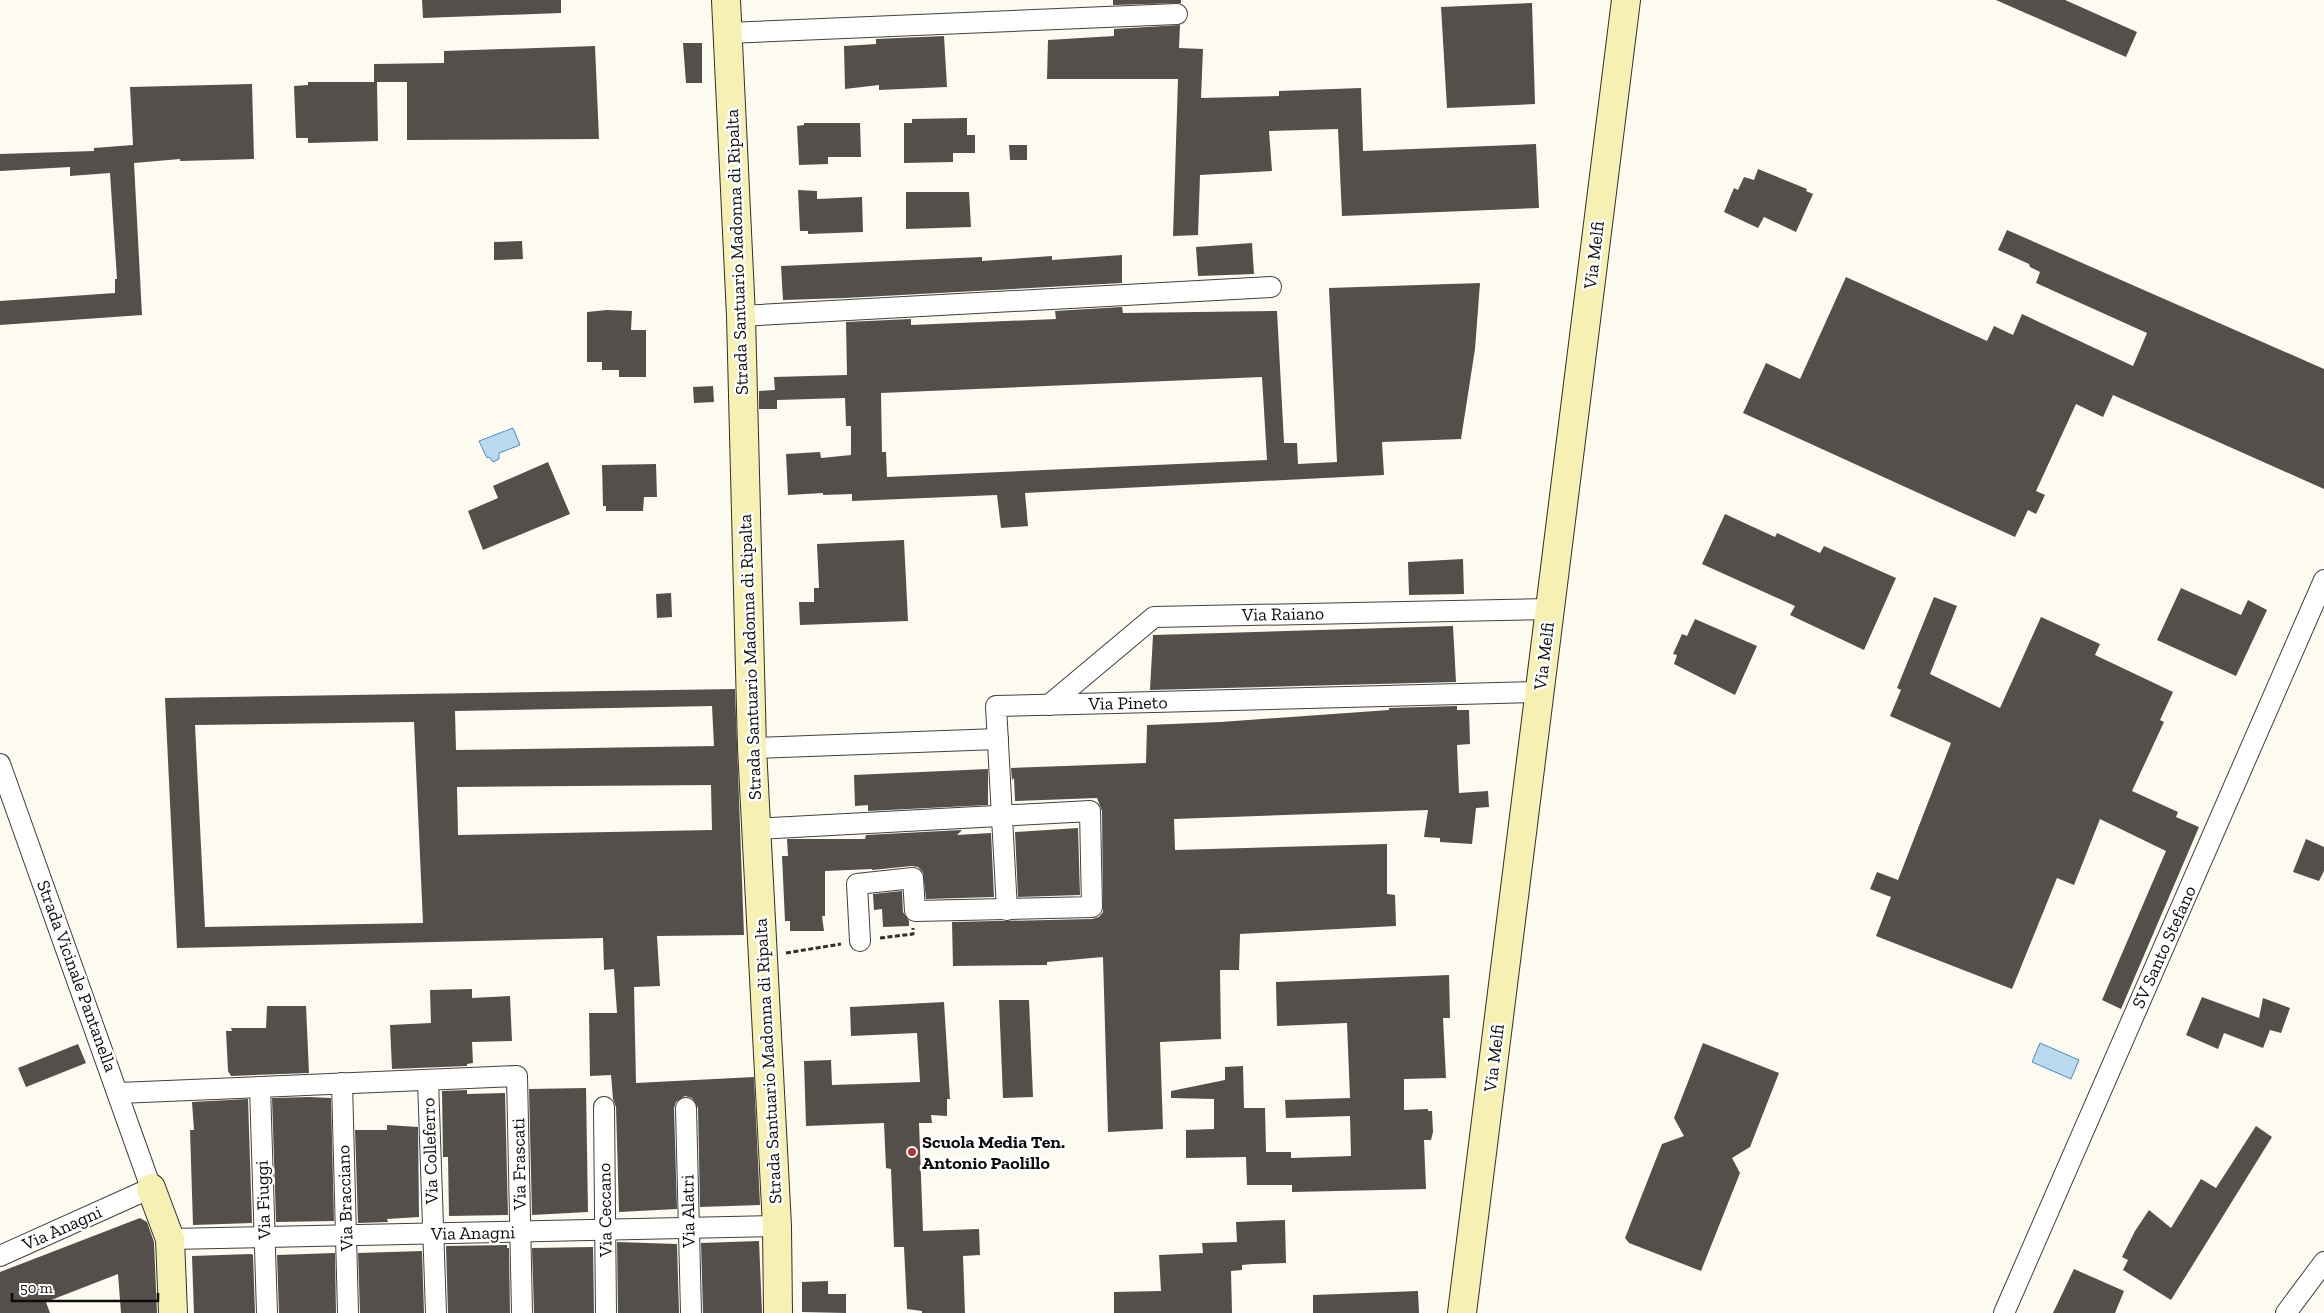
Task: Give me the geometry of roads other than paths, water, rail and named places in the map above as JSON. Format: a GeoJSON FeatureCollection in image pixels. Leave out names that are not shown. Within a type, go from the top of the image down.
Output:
{"type":"FeatureCollection","features":[{"type":"Feature","properties":{"kind":"street","name":"Strada Santuario Madonna di Ripalta"},"geometry":{"type":"LineString","coordinates":[[726,0],[741,316],[755,829],[777,1226],[778,1313]]}},
{"type":"Feature","properties":{"kind":"street","name":"Via Melfi"},"geometry":{"type":"LineString","coordinates":[[1462,1313],[1626,0]]}},
{"type":"Feature","properties":{"kind":"street"},"geometry":{"type":"LineString","coordinates":[[728,33],[1177,14]]}},
{"type":"Feature","properties":{"kind":"street"},"geometry":{"type":"LineString","coordinates":[[741,316],[1272,287]]}},
{"type":"Feature","properties":{"kind":"street","name":"SV Santo Stefano"},"geometry":{"type":"LineString","coordinates":[[2004,1313],[2324,580]]}},
{"type":"Feature","properties":{"kind":"street","name":"Via Raiano"},"geometry":{"type":"LineString","coordinates":[[1049,705],[1154,617],[1550,609]]}},
{"type":"Feature","properties":{"kind":"street","name":"Via Pineto"},"geometry":{"type":"LineString","coordinates":[[998,739],[996,706],[1540,692]]}},
{"type":"Feature","properties":{"kind":"street"},"geometry":{"type":"LineString","coordinates":[[752,748],[998,739],[1001,816],[1008,910]]}},
{"type":"Feature","properties":{"kind":"street","name":"Strada Vicinale Pantanella"},"geometry":{"type":"LineString","coordinates":[[0,764],[119,1093],[151,1188]]}},
{"type":"Feature","properties":{"kind":"street"},"geometry":{"type":"LineString","coordinates":[[755,829],[1090,811],[1092,907],[915,911],[913,878],[857,884],[860,940]]}},
{"type":"Feature","properties":{"kind":"street","name":"Via Frascati"},"geometry":{"type":"LineString","coordinates":[[428,1080],[517,1076],[522,1313]]}},
{"type":"Feature","properties":{"kind":"street"},"geometry":{"type":"LineString","coordinates":[[119,1093],[428,1080]]}},
{"type":"Feature","properties":{"kind":"street","name":"Via Colleferro"},"geometry":{"type":"LineString","coordinates":[[428,1080],[436,1313]]}},
{"type":"Feature","properties":{"kind":"street","name":"Via Bracciano"},"geometry":{"type":"LineString","coordinates":[[342,1083],[348,1313]]}},
{"type":"Feature","properties":{"kind":"street","name":"Via Fiuggi"},"geometry":{"type":"LineString","coordinates":[[260,1087],[267,1313]]}},
{"type":"Feature","properties":{"kind":"street","name":"Via Ceccano"},"geometry":{"type":"LineString","coordinates":[[604,1107],[606,1313]]}},
{"type":"Feature","properties":{"kind":"street","name":"Via Alatri"},"geometry":{"type":"LineString","coordinates":[[686,1108],[691,1313]]}},
{"type":"Feature","properties":{"kind":"street"},"geometry":{"type":"LineString","coordinates":[[151,1188],[170,1240],[173,1313]]}},
{"type":"Feature","properties":{"kind":"street","name":"Via Anagni"},"geometry":{"type":"LineString","coordinates":[[0,1256],[151,1188]]}},
{"type":"Feature","properties":{"kind":"street","name":"Via Anagni"},"geometry":{"type":"LineString","coordinates":[[170,1240],[777,1226]]}},
{"type":"Feature","properties":{"kind":"street"},"geometry":{"type":"LineString","coordinates":[[2286,1313],[2324,1262]]}},
{"type":"Feature","properties":{"kind":"water"},"geometry":{"type":"Polygon","coordinates":[[[513,428],[520,445],[499,453],[499,459],[493,462],[489,457],[487,458],[479,441],[513,428]]]}},
{"type":"Feature","properties":{"kind":"water"},"geometry":{"type":"Polygon","coordinates":[[[2040,1043],[2079,1060],[2071,1079],[2032,1062],[2040,1043]]]}},
{"type":"Feature","properties":{"kind":"place","name":"Scuola Media Ten. Antonio Paolillo"},"geometry":{"type":"Point","coordinates":[912,1152]}}]}
